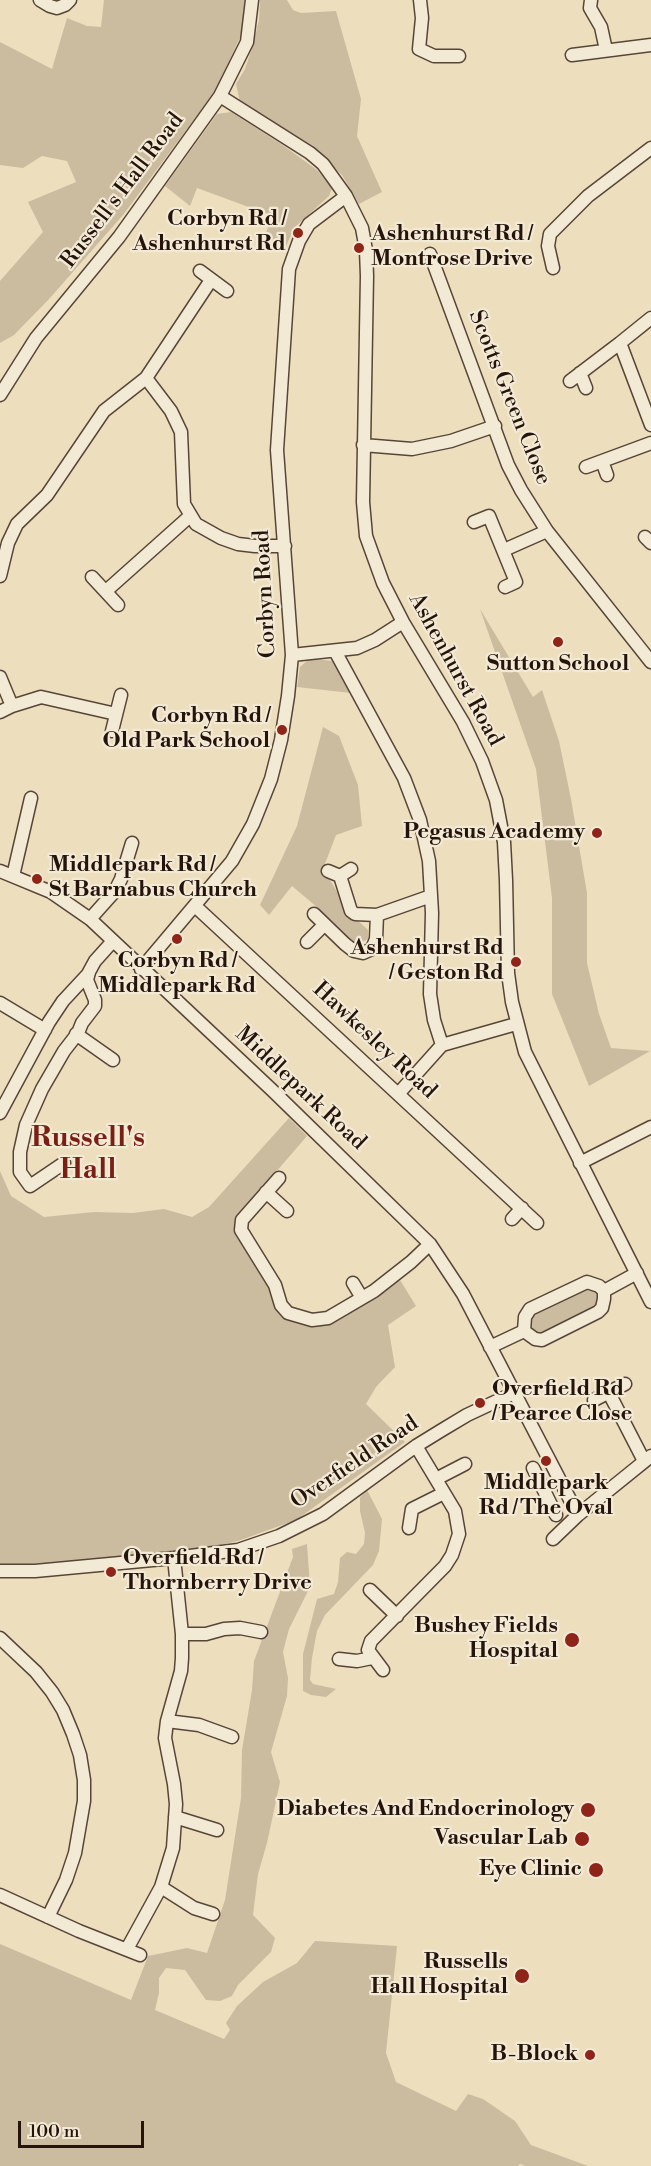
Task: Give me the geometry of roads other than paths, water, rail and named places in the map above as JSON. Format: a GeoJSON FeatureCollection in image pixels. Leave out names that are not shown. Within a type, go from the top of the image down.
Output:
{"type":"FeatureCollection","features":[{"type":"Feature","properties":{"kind":"street"},"geometry":{"type":"LineString","coordinates":[[40,0],[57,8],[70,0]]}},
{"type":"Feature","properties":{"kind":"street","name":"Russell's Hall Road"},"geometry":{"type":"LineString","coordinates":[[0,395],[36,338],[119,237],[220,96],[247,42],[252,0]]}},
{"type":"Feature","properties":{"kind":"street"},"geometry":{"type":"LineString","coordinates":[[420,0],[422,18],[419,49],[434,56],[459,57]]}},
{"type":"Feature","properties":{"kind":"street"},"geometry":{"type":"LineString","coordinates":[[591,0],[590,8],[601,27],[606,50]]}},
{"type":"Feature","properties":{"kind":"street"},"geometry":{"type":"LineString","coordinates":[[572,55],[651,45]]}},
{"type":"Feature","properties":{"kind":"street","name":"Ashenhurst Road"},"geometry":{"type":"LineString","coordinates":[[220,96],[310,153],[334,178],[362,228],[366,250],[363,445],[363,502],[366,536],[383,583],[403,622],[463,722],[482,761],[496,800],[504,851],[508,973],[516,1024],[525,1052],[651,1302]]}},
{"type":"Feature","properties":{"kind":"street"},"geometry":{"type":"LineString","coordinates":[[553,268],[548,246],[550,234],[588,196],[651,148]]}},
{"type":"Feature","properties":{"kind":"street","name":"Corbyn Road"},"geometry":{"type":"LineString","coordinates":[[141,969],[232,861],[253,824],[271,779],[281,740],[292,655],[278,478],[277,430],[289,269],[302,234],[309,224],[346,196]]}},
{"type":"Feature","properties":{"kind":"street","name":"Scotts Green Close"},"geometry":{"type":"LineString","coordinates":[[430,254],[508,465],[547,531],[651,663]]}},
{"type":"Feature","properties":{"kind":"street"},"geometry":{"type":"LineString","coordinates":[[200,271],[227,291]]}},
{"type":"Feature","properties":{"kind":"street"},"geometry":{"type":"LineString","coordinates":[[0,576],[8,543],[17,524],[47,495],[104,411],[146,378],[211,280]]}},
{"type":"Feature","properties":{"kind":"street"},"geometry":{"type":"LineString","coordinates":[[570,381],[651,318]]}},
{"type":"Feature","properties":{"kind":"street"},"geometry":{"type":"LineString","coordinates":[[620,343],[646,397],[651,425]]}},
{"type":"Feature","properties":{"kind":"street"},"geometry":{"type":"LineString","coordinates":[[580,373],[586,388]]}},
{"type":"Feature","properties":{"kind":"street"},"geometry":{"type":"LineString","coordinates":[[146,378],[171,411],[181,432],[184,504],[196,524],[220,538],[255,546],[285,546]]}},
{"type":"Feature","properties":{"kind":"street"},"geometry":{"type":"LineString","coordinates":[[363,445],[412,449],[451,441],[495,426]]}},
{"type":"Feature","properties":{"kind":"street"},"geometry":{"type":"LineString","coordinates":[[586,467],[651,443]]}},
{"type":"Feature","properties":{"kind":"street"},"geometry":{"type":"LineString","coordinates":[[602,460],[607,475]]}},
{"type":"Feature","properties":{"kind":"street"},"geometry":{"type":"LineString","coordinates":[[106,591],[190,516]]}},
{"type":"Feature","properties":{"kind":"street"},"geometry":{"type":"LineString","coordinates":[[474,522],[489,516],[516,582],[505,587]]}},
{"type":"Feature","properties":{"kind":"street"},"geometry":{"type":"LineString","coordinates":[[504,550],[547,531]]}},
{"type":"Feature","properties":{"kind":"street"},"geometry":{"type":"LineString","coordinates":[[92,578],[118,605]]}},
{"type":"Feature","properties":{"kind":"street"},"geometry":{"type":"LineString","coordinates":[[292,655],[357,648],[375,640],[403,622]]}},
{"type":"Feature","properties":{"kind":"street"},"geometry":{"type":"LineString","coordinates":[[335,651],[408,788],[420,820],[429,861],[430,994],[434,1020],[442,1045]]}},
{"type":"Feature","properties":{"kind":"street"},"geometry":{"type":"LineString","coordinates":[[0,677],[12,706]]}},
{"type":"Feature","properties":{"kind":"street"},"geometry":{"type":"LineString","coordinates":[[112,731],[121,696]]}},
{"type":"Feature","properties":{"kind":"street"},"geometry":{"type":"LineString","coordinates":[[0,712],[41,697],[116,714]]}},
{"type":"Feature","properties":{"kind":"street"},"geometry":{"type":"LineString","coordinates":[[13,876],[31,798]]}},
{"type":"Feature","properties":{"kind":"street"},"geometry":{"type":"LineString","coordinates":[[90,919],[115,891],[132,843]]}},
{"type":"Feature","properties":{"kind":"street","name":"Middlepark Road"},"geometry":{"type":"LineString","coordinates":[[0,871],[51,892],[90,919],[280,1098],[430,1244],[463,1293],[578,1515]]}},
{"type":"Feature","properties":{"kind":"street"},"geometry":{"type":"LineString","coordinates":[[340,872],[351,911],[356,914],[377,915],[431,896]]}},
{"type":"Feature","properties":{"kind":"street","name":"Hawkesley Road"},"geometry":{"type":"LineString","coordinates":[[195,906],[537,1223]]}},
{"type":"Feature","properties":{"kind":"street"},"geometry":{"type":"LineString","coordinates":[[314,914],[354,951],[368,952],[372,949],[376,939],[377,915]]}},
{"type":"Feature","properties":{"kind":"street"},"geometry":{"type":"LineString","coordinates":[[307,942],[324,925]]}},
{"type":"Feature","properties":{"kind":"street"},"geometry":{"type":"LineString","coordinates":[[0,1113],[3,1098],[63,1001],[113,941]]}},
{"type":"Feature","properties":{"kind":"street"},"geometry":{"type":"LineString","coordinates":[[64,1163],[30,1186],[20,1172],[20,1152],[26,1125],[42,1089],[64,1051],[95,1006],[87,980],[89,972]]}},
{"type":"Feature","properties":{"kind":"street"},"geometry":{"type":"LineString","coordinates":[[0,1003],[45,1030]]}},
{"type":"Feature","properties":{"kind":"street"},"geometry":{"type":"LineString","coordinates":[[399,1093],[442,1045],[516,1024]]}},
{"type":"Feature","properties":{"kind":"street"},"geometry":{"type":"LineString","coordinates":[[76,1034],[113,1060]]}},
{"type":"Feature","properties":{"kind":"street"},"geometry":{"type":"LineString","coordinates":[[580,1163],[651,1127]]}},
{"type":"Feature","properties":{"kind":"street"},"geometry":{"type":"LineString","coordinates":[[279,1178],[242,1220],[241,1230],[276,1285],[280,1305],[288,1313],[312,1320],[328,1318],[362,1298],[411,1262],[430,1244]]}},
{"type":"Feature","properties":{"kind":"street"},"geometry":{"type":"LineString","coordinates":[[266,1192],[286,1211]]}},
{"type":"Feature","properties":{"kind":"street"},"geometry":{"type":"LineString","coordinates":[[512,1220],[522,1208]]}},
{"type":"Feature","properties":{"kind":"street"},"geometry":{"type":"LineString","coordinates":[[604,1291],[637,1273]]}},
{"type":"Feature","properties":{"kind":"street"},"geometry":{"type":"LineString","coordinates":[[587,1282],[599,1286],[604,1291],[602,1308],[598,1312],[542,1340],[535,1339],[524,1331],[525,1317],[530,1309],[587,1282]]}},
{"type":"Feature","properties":{"kind":"street"},"geometry":{"type":"LineString","coordinates":[[353,1283],[362,1298]]}},
{"type":"Feature","properties":{"kind":"street"},"geometry":{"type":"LineString","coordinates":[[490,1347],[524,1331]]}},
{"type":"Feature","properties":{"kind":"street"},"geometry":{"type":"LineString","coordinates":[[594,1400],[625,1384]]}},
{"type":"Feature","properties":{"kind":"street"},"geometry":{"type":"LineString","coordinates":[[553,1539],[578,1515],[648,1459],[609,1393]]}},
{"type":"Feature","properties":{"kind":"street","name":"Overfield Road"},"geometry":{"type":"LineString","coordinates":[[0,1571],[35,1571],[238,1550],[279,1536],[323,1514],[416,1446],[467,1415],[514,1394]]}},
{"type":"Feature","properties":{"kind":"street"},"geometry":{"type":"LineString","coordinates":[[383,1670],[368,1650],[371,1641],[445,1566],[452,1555],[459,1534],[455,1511],[416,1446]]}},
{"type":"Feature","properties":{"kind":"street"},"geometry":{"type":"LineString","coordinates":[[436,1479],[465,1464]]}},
{"type":"Feature","properties":{"kind":"street"},"geometry":{"type":"LineString","coordinates":[[533,1468],[556,1515]]}},
{"type":"Feature","properties":{"kind":"street"},"geometry":{"type":"LineString","coordinates":[[540,1482],[555,1472]]}},
{"type":"Feature","properties":{"kind":"street"},"geometry":{"type":"LineString","coordinates":[[409,1528],[412,1509],[444,1493]]}},
{"type":"Feature","properties":{"kind":"street"},"geometry":{"type":"LineString","coordinates":[[127,1949],[160,1887],[173,1848],[176,1804],[165,1738],[167,1721],[181,1671],[182,1634],[174,1558]]}},
{"type":"Feature","properties":{"kind":"street"},"geometry":{"type":"LineString","coordinates":[[370,1590],[397,1616]]}},
{"type":"Feature","properties":{"kind":"street"},"geometry":{"type":"LineString","coordinates":[[182,1634],[206,1634],[240,1628],[261,1632]]}},
{"type":"Feature","properties":{"kind":"street"},"geometry":{"type":"LineString","coordinates":[[0,1638],[36,1672],[57,1701],[80,1755],[84,1780],[84,1801],[75,1852],[66,1880],[48,1917]]}},
{"type":"Feature","properties":{"kind":"street"},"geometry":{"type":"LineString","coordinates":[[339,1659],[357,1661],[372,1658]]}},
{"type":"Feature","properties":{"kind":"street"},"geometry":{"type":"LineString","coordinates":[[167,1721],[220,1726],[232,1737]]}},
{"type":"Feature","properties":{"kind":"street"},"geometry":{"type":"LineString","coordinates":[[175,1817],[217,1830]]}},
{"type":"Feature","properties":{"kind":"street"},"geometry":{"type":"LineString","coordinates":[[160,1887],[194,1908],[213,1914]]}},
{"type":"Feature","properties":{"kind":"street"},"geometry":{"type":"LineString","coordinates":[[0,1895],[140,1955]]}},
{"type":"Feature","properties":{"kind":"place","name":"Corbyn Rd / Ashenhurst Rd"},"geometry":{"type":"Point","coordinates":[298,233]}},
{"type":"Feature","properties":{"kind":"place","name":"Ashenhurst Rd / Montrose Drive"},"geometry":{"type":"Point","coordinates":[359,248]}},
{"type":"Feature","properties":{"kind":"place","name":"Sutton School"},"geometry":{"type":"Point","coordinates":[558,642]}},
{"type":"Feature","properties":{"kind":"place","name":"Corbyn Rd / Old Park School"},"geometry":{"type":"Point","coordinates":[282,730]}},
{"type":"Feature","properties":{"kind":"place","name":"Pegasus Academy"},"geometry":{"type":"Point","coordinates":[597,833]}},
{"type":"Feature","properties":{"kind":"place","name":"Middlepark Rd / St Barnabus Church"},"geometry":{"type":"Point","coordinates":[37,879]}},
{"type":"Feature","properties":{"kind":"place","name":"Corbyn Rd / Middlepark Rd"},"geometry":{"type":"Point","coordinates":[177,939]}},
{"type":"Feature","properties":{"kind":"place","name":"Ashenhurst Rd / Geston Rd"},"geometry":{"type":"Point","coordinates":[516,962]}},
{"type":"Feature","properties":{"kind":"place","name":"Overfield Rd / Pearce Close"},"geometry":{"type":"Point","coordinates":[480,1403]}},
{"type":"Feature","properties":{"kind":"place","name":"Middlepark Rd / The Oval"},"geometry":{"type":"Point","coordinates":[546,1461]}},
{"type":"Feature","properties":{"kind":"place","name":"Overfield Rd / Thornberry Drive"},"geometry":{"type":"Point","coordinates":[111,1572]}},
{"type":"Feature","properties":{"kind":"place","name":"Bushey Fields Hospital"},"geometry":{"type":"Point","coordinates":[572,1640]}},
{"type":"Feature","properties":{"kind":"place","name":"Diabetes And Endocrinology"},"geometry":{"type":"Point","coordinates":[588,1810]}},
{"type":"Feature","properties":{"kind":"place","name":"Vascular Lab"},"geometry":{"type":"Point","coordinates":[582,1839]}},
{"type":"Feature","properties":{"kind":"place","name":"Eye Clinic"},"geometry":{"type":"Point","coordinates":[596,1870]}},
{"type":"Feature","properties":{"kind":"place","name":"Russells Hall Hospital"},"geometry":{"type":"Point","coordinates":[522,1976]}},
{"type":"Feature","properties":{"kind":"place","name":"B-Block"},"geometry":{"type":"Point","coordinates":[590,2055]}},
{"type":"Feature","properties":{"kind":"district","name":"Russell's Hall"},"geometry":{"type":"Point","coordinates":[88,1155]}}]}
